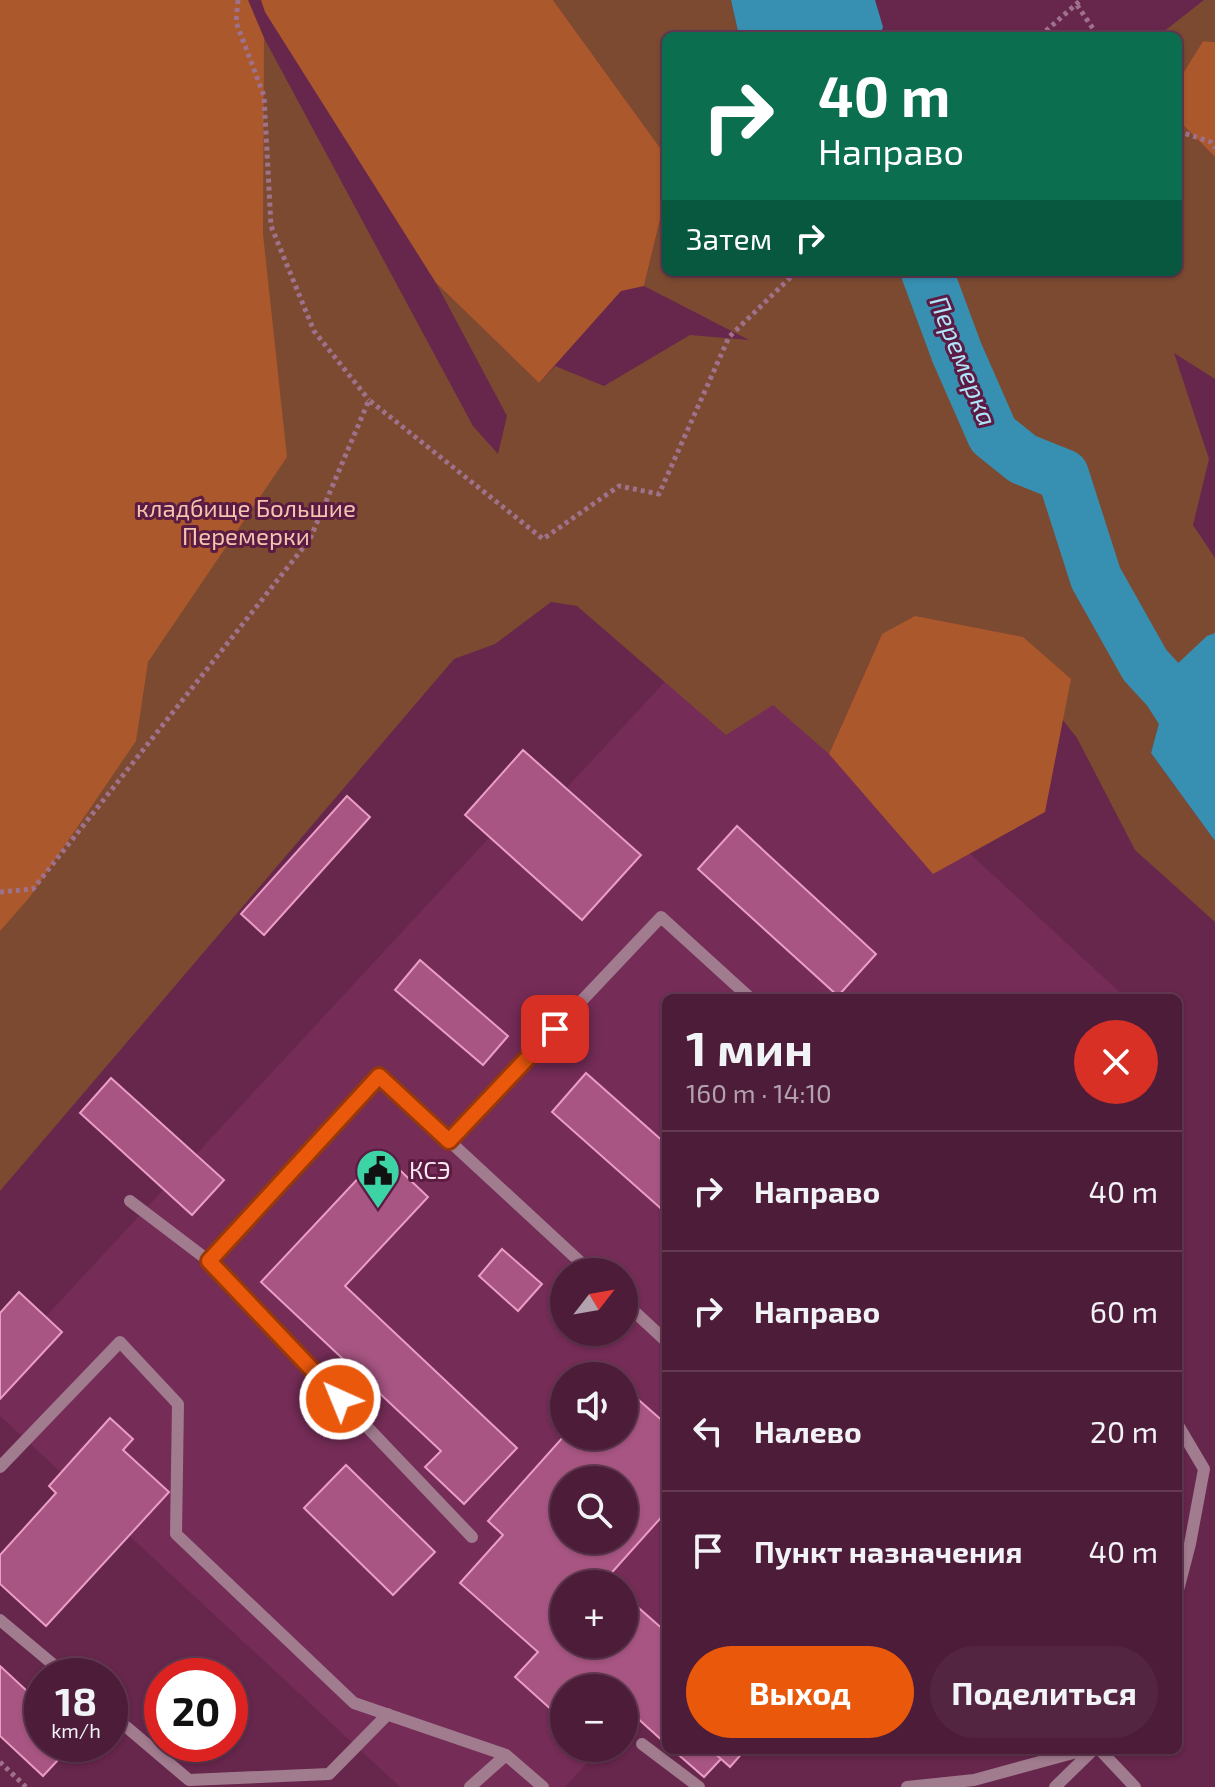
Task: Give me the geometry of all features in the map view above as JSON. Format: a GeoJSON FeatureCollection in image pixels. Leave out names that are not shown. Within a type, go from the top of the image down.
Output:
{"type":"FeatureCollection","features":[{"type":"Feature","properties":{"kind":"lane"},"geometry":{"type":"LineString","coordinates":[[449,1141],[661,917],[746,994]]}},
{"type":"Feature","properties":{"kind":"lane"},"geometry":{"type":"LineString","coordinates":[[209,1261],[379,1076],[576,1258]]}},
{"type":"Feature","properties":{"kind":"lane"},"geometry":{"type":"LineString","coordinates":[[130,1201],[209,1261],[472,1537]]}},
{"type":"Feature","properties":{"kind":"lane"},"geometry":{"type":"LineString","coordinates":[[638,1315],[662,1337]]}},
{"type":"Feature","properties":{"kind":"lane"},"geometry":{"type":"LineString","coordinates":[[0,1467],[120,1342],[178,1404],[176,1534],[354,1703],[506,1755],[543,1787]]}},
{"type":"Feature","properties":{"kind":"lane"},"geometry":{"type":"LineString","coordinates":[[1182,1432],[1204,1469],[1182,1575]]}},
{"type":"Feature","properties":{"kind":"lane"},"geometry":{"type":"LineString","coordinates":[[0,1620],[45,1658]]}},
{"type":"Feature","properties":{"kind":"lane"},"geometry":{"type":"LineString","coordinates":[[128,1728],[189,1780],[329,1774],[388,1714]]}},
{"type":"Feature","properties":{"kind":"lane"},"geometry":{"type":"LineString","coordinates":[[642,1744],[699,1787]]}},
{"type":"Feature","properties":{"kind":"lane"},"geometry":{"type":"LineString","coordinates":[[907,1787],[974,1780],[1069,1754]]}},
{"type":"Feature","properties":{"kind":"lane"},"geometry":{"type":"LineString","coordinates":[[1055,1787],[1089,1754]]}},
{"type":"Feature","properties":{"kind":"lane"},"geometry":{"type":"LineString","coordinates":[[1104,1754],[1135,1787]]}},
{"type":"Feature","properties":{"kind":"lane"},"geometry":{"type":"LineString","coordinates":[[470,1787],[506,1755]]}},
{"type":"Feature","properties":{"kind":"path"},"geometry":{"type":"LineString","coordinates":[[238,0],[236,22],[264,96],[271,226],[314,331],[369,401],[543,539],[619,486],[659,494],[729,337],[792,276]]}},
{"type":"Feature","properties":{"kind":"path"},"geometry":{"type":"LineString","coordinates":[[1045,32],[1079,2],[1096,32]]}},
{"type":"Feature","properties":{"kind":"path"},"geometry":{"type":"LineString","coordinates":[[1182,132],[1211,142],[1215,148]]}},
{"type":"Feature","properties":{"kind":"path"},"geometry":{"type":"LineString","coordinates":[[0,892],[33,889],[310,539],[369,401]]}},
{"type":"Feature","properties":{"kind":"path"},"geometry":{"type":"LineString","coordinates":[[0,1762],[26,1787]]}},
{"type":"Feature","properties":{"kind":"shaded area"},"geometry":{"type":"Polygon","coordinates":[[[0,0],[248,0],[264,38],[263,234],[287,457],[148,662],[136,741],[29,898],[0,931],[0,0]]]}},
{"type":"Feature","properties":{"kind":"shaded area"},"geometry":{"type":"Polygon","coordinates":[[[261,0],[553,0],[662,150],[662,212],[644,286],[621,291],[539,383],[436,283],[265,12],[261,0]]]}},
{"type":"Feature","properties":{"kind":"shaded area"},"geometry":{"type":"Polygon","coordinates":[[[1203,41],[1215,42],[1215,157],[1182,124],[1182,75],[1203,41]]]}},
{"type":"Feature","properties":{"kind":"shaded area"},"geometry":{"type":"Polygon","coordinates":[[[915,616],[1023,637],[1071,679],[1045,812],[933,874],[829,754],[882,634],[915,616]]]}},
{"type":"Feature","properties":{"kind":"shaded area"},"geometry":{"type":"Polygon","coordinates":[[[720,622],[1122,994],[662,994],[662,1682],[638,1708],[638,1674],[550,1674],[550,1762],[588,1762],[565,1787],[400,1787],[0,1416],[0,1366],[525,799],[547,809],[720,622]]]}},
{"type":"Feature","properties":{"kind":"green space","name":"кладбище Большие Перемерки"},"geometry":{"type":"Polygon","coordinates":[[[0,0],[248,0],[264,38],[473,426],[498,454],[507,416],[436,283],[539,383],[555,366],[604,386],[690,335],[749,340],[644,286],[662,212],[662,276],[1182,276],[1182,124],[1215,157],[1215,379],[1174,353],[1209,459],[1193,525],[1215,558],[1215,644],[1174,667],[1151,753],[1215,841],[1215,922],[1135,850],[1077,738],[993,631],[882,634],[829,754],[773,705],[726,735],[577,606],[551,602],[495,644],[454,659],[0,1191],[0,0]]]}},
{"type":"Feature","properties":{"kind":"green space"},"geometry":{"type":"Polygon","coordinates":[[[553,0],[731,0],[738,32],[662,32],[662,150],[553,0]]]}},
{"type":"Feature","properties":{"kind":"green space"},"geometry":{"type":"Polygon","coordinates":[[[1204,0],[1215,0],[1215,42],[1203,41],[1182,75],[1182,32],[1163,32],[1204,0]]]}},
{"type":"Feature","properties":{"kind":"water"},"geometry":{"type":"Polygon","coordinates":[[[731,0],[875,0],[883,27],[881,32],[738,32],[731,0]]]}},
{"type":"Feature","properties":{"kind":"water"},"geometry":{"type":"Polygon","coordinates":[[[1215,633],[1215,841],[1151,753],[1174,667],[1207,636],[1215,633]]]}},
{"type":"Feature","properties":{"kind":"building"},"geometry":{"type":"Polygon","coordinates":[[[523,750],[641,855],[582,920],[465,815],[523,750]]]}},
{"type":"Feature","properties":{"kind":"building"},"geometry":{"type":"Polygon","coordinates":[[[347,796],[370,817],[264,935],[241,914],[347,796]]]}},
{"type":"Feature","properties":{"kind":"building"},"geometry":{"type":"Polygon","coordinates":[[[737,826],[876,954],[840,994],[836,994],[698,869],[737,826]]]}},
{"type":"Feature","properties":{"kind":"building"},"geometry":{"type":"Polygon","coordinates":[[[420,960],[508,1036],[483,1065],[395,990],[420,960]]]}},
{"type":"Feature","properties":{"kind":"building"},"geometry":{"type":"Polygon","coordinates":[[[586,1073],[662,1140],[662,1209],[552,1112],[586,1073]]]}},
{"type":"Feature","properties":{"kind":"building"},"geometry":{"type":"Polygon","coordinates":[[[111,1078],[224,1180],[192,1215],[80,1113],[111,1078]]]}},
{"type":"Feature","properties":{"kind":"building"},"geometry":{"type":"Polygon","coordinates":[[[382,1153],[428,1197],[345,1286],[517,1448],[464,1504],[425,1467],[441,1451],[261,1282],[382,1153]]]}},
{"type":"Feature","properties":{"kind":"building"},"geometry":{"type":"Polygon","coordinates":[[[502,1249],[542,1284],[518,1311],[479,1276],[502,1249]]]}},
{"type":"Feature","properties":{"kind":"building"},"geometry":{"type":"Polygon","coordinates":[[[19,1292],[62,1332],[0,1399],[0,1313],[19,1292]]]}},
{"type":"Feature","properties":{"kind":"building"},"geometry":{"type":"Polygon","coordinates":[[[638,1399],[662,1420],[662,1516],[638,1543],[638,1466],[550,1466],[550,1554],[628,1554],[614,1570],[550,1570],[550,1658],[638,1658],[638,1607],[662,1628],[662,1740],[638,1719],[638,1674],[550,1674],[550,1708],[515,1677],[538,1652],[460,1583],[503,1535],[488,1521],[551,1450],[638,1450],[638,1399]]]}},
{"type":"Feature","properties":{"kind":"building"},"geometry":{"type":"Polygon","coordinates":[[[110,1418],[133,1439],[123,1450],[169,1492],[46,1626],[0,1584],[0,1555],[56,1493],[49,1486],[110,1418]]]}},
{"type":"Feature","properties":{"kind":"building"},"geometry":{"type":"Polygon","coordinates":[[[346,1465],[435,1552],[393,1595],[304,1508],[346,1465]]]}},
{"type":"Feature","properties":{"kind":"building"},"geometry":{"type":"Polygon","coordinates":[[[0,1666],[24,1688],[24,1758],[0,1736],[0,1666]]]}},
{"type":"Feature","properties":{"kind":"building"},"geometry":{"type":"Polygon","coordinates":[[[678,1754],[715,1754],[721,1759],[704,1777],[678,1754]]]}},
{"type":"Feature","properties":{"kind":"building"},"geometry":{"type":"Polygon","coordinates":[[[715,1754],[741,1754],[730,1767],[715,1754]]]}},
{"type":"Feature","properties":{"kind":"building"},"geometry":{"type":"Polygon","coordinates":[[[28,1762],[56,1762],[43,1776],[28,1762]]]}},
{"type":"Feature","properties":{"kind":"waterway","name":"Перемерка"},"geometry":{"type":"LineString","coordinates":[[928,276],[957,353],[993,435],[1023,459],[1063,475],[1096,578],[1145,665],[1168,690],[1195,732],[1215,752]]}},
{"type":"Feature","properties":{"kind":"place","name":"КСЭ"},"geometry":{"type":"Point","coordinates":[378,1210]}},
{"type":"Feature","properties":{"kind":"route"},"geometry":{"type":"LineString","coordinates":[[340,1399],[209,1261],[379,1076],[449,1141],[555,1029]]}}]}
